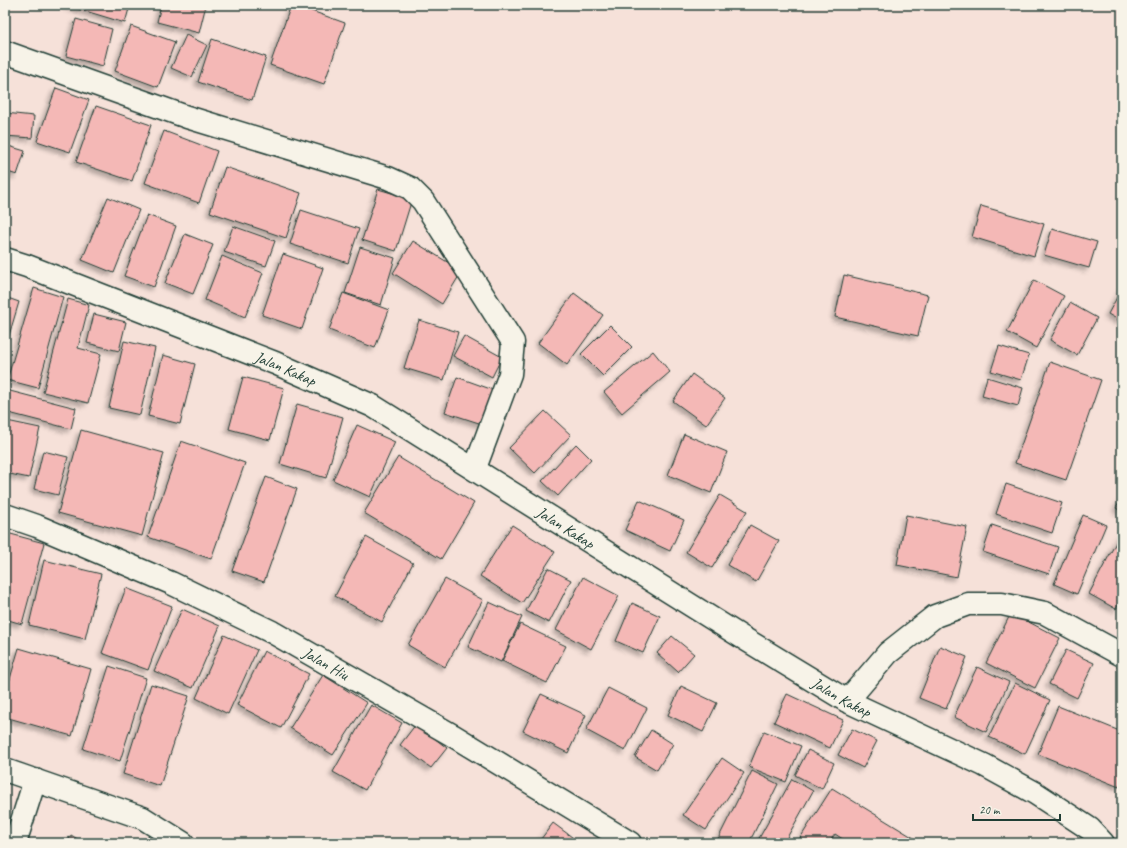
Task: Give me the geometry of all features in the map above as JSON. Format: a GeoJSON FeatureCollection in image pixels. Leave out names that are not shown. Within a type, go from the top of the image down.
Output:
{"type":"FeatureCollection","features":[{"type":"Feature","properties":{"kind":"street"},"geometry":{"type":"LineString","coordinates":[[5,52],[187,117],[388,178],[410,188],[423,201],[513,342],[510,374],[474,468]]}},
{"type":"Feature","properties":{"kind":"street","name":"Jalan Kakap"},"geometry":{"type":"LineString","coordinates":[[5,259],[275,363],[373,406],[740,636],[847,701],[984,765],[1035,793],[1090,829],[1103,843]]}},
{"type":"Feature","properties":{"kind":"street","name":"Jalan Hiu"},"geometry":{"type":"LineString","coordinates":[[5,515],[37,526],[171,583],[272,632],[452,735],[630,843]]}},
{"type":"Feature","properties":{"kind":"street"},"geometry":{"type":"LineString","coordinates":[[847,701],[888,653],[935,616],[968,604],[1002,604],[1045,613],[1122,655]]}},
{"type":"Feature","properties":{"kind":"street"},"geometry":{"type":"LineString","coordinates":[[5,770],[143,818],[183,843]]}},
{"type":"Feature","properties":{"kind":"street"},"geometry":{"type":"LineString","coordinates":[[15,843],[35,780]]}},
{"type":"Feature","properties":{"kind":"building"},"geometry":{"type":"Polygon","coordinates":[[[66,5],[130,5],[125,23],[66,5]]]}},
{"type":"Feature","properties":{"kind":"building"},"geometry":{"type":"Polygon","coordinates":[[[161,5],[206,5],[199,33],[157,22],[161,5]]]}},
{"type":"Feature","properties":{"kind":"building"},"geometry":{"type":"Polygon","coordinates":[[[291,5],[295,5],[345,23],[324,84],[270,65],[291,5]]]}},
{"type":"Feature","properties":{"kind":"building"},"geometry":{"type":"Polygon","coordinates":[[[76,19],[112,29],[103,66],[66,56],[76,19]]]}},
{"type":"Feature","properties":{"kind":"building"},"geometry":{"type":"Polygon","coordinates":[[[131,26],[175,42],[158,87],[115,71],[131,26]]]}},
{"type":"Feature","properties":{"kind":"building"},"geometry":{"type":"Polygon","coordinates":[[[186,35],[207,45],[192,77],[171,68],[186,35]]]}},
{"type":"Feature","properties":{"kind":"building"},"geometry":{"type":"Polygon","coordinates":[[[212,39],[266,57],[252,100],[198,82],[212,39]]]}},
{"type":"Feature","properties":{"kind":"building"},"geometry":{"type":"Polygon","coordinates":[[[56,88],[89,100],[70,152],[37,141],[56,88]]]}},
{"type":"Feature","properties":{"kind":"building"},"geometry":{"type":"Polygon","coordinates":[[[96,106],[151,125],[132,181],[76,162],[96,106]]]}},
{"type":"Feature","properties":{"kind":"building"},"geometry":{"type":"Polygon","coordinates":[[[5,113],[34,116],[32,138],[5,136],[5,113]]]}},
{"type":"Feature","properties":{"kind":"building"},"geometry":{"type":"Polygon","coordinates":[[[164,131],[217,151],[199,203],[145,183],[164,131]]]}},
{"type":"Feature","properties":{"kind":"building"},"geometry":{"type":"Polygon","coordinates":[[[5,145],[25,151],[17,175],[5,171],[5,145]]]}},
{"type":"Feature","properties":{"kind":"building"},"geometry":{"type":"Polygon","coordinates":[[[225,167],[301,193],[286,238],[210,212],[225,167]]]}},
{"type":"Feature","properties":{"kind":"building"},"geometry":{"type":"Polygon","coordinates":[[[378,189],[412,199],[396,251],[362,240],[378,189]]]}},
{"type":"Feature","properties":{"kind":"building"},"geometry":{"type":"Polygon","coordinates":[[[108,197],[139,210],[114,273],[82,260],[108,197]]]}},
{"type":"Feature","properties":{"kind":"building"},"geometry":{"type":"Polygon","coordinates":[[[981,206],[1044,224],[1034,256],[972,237],[981,206]]]}},
{"type":"Feature","properties":{"kind":"building"},"geometry":{"type":"Polygon","coordinates":[[[301,210],[359,229],[348,263],[290,244],[301,210]]]}},
{"type":"Feature","properties":{"kind":"building"},"geometry":{"type":"Polygon","coordinates":[[[147,215],[176,226],[154,287],[124,276],[147,215]]]}},
{"type":"Feature","properties":{"kind":"building"},"geometry":{"type":"Polygon","coordinates":[[[233,226],[275,241],[266,266],[224,252],[233,226]]]}},
{"type":"Feature","properties":{"kind":"building"},"geometry":{"type":"Polygon","coordinates":[[[1052,229],[1097,242],[1089,268],[1044,255],[1052,229]]]}},
{"type":"Feature","properties":{"kind":"building"},"geometry":{"type":"Polygon","coordinates":[[[185,234],[213,245],[193,294],[165,283],[185,234]]]}},
{"type":"Feature","properties":{"kind":"building"},"geometry":{"type":"Polygon","coordinates":[[[413,241],[462,271],[442,304],[393,273],[413,241]]]}},
{"type":"Feature","properties":{"kind":"building"},"geometry":{"type":"Polygon","coordinates":[[[360,247],[395,258],[381,305],[345,293],[360,247]]]}},
{"type":"Feature","properties":{"kind":"building"},"geometry":{"type":"Polygon","coordinates":[[[283,254],[323,268],[302,329],[262,315],[283,254]]]}},
{"type":"Feature","properties":{"kind":"building"},"geometry":{"type":"Polygon","coordinates":[[[222,256],[263,273],[245,317],[205,300],[222,256]]]}},
{"type":"Feature","properties":{"kind":"building"},"geometry":{"type":"Polygon","coordinates":[[[844,275],[928,295],[918,336],[835,317],[844,275]]]}},
{"type":"Feature","properties":{"kind":"building"},"geometry":{"type":"Polygon","coordinates":[[[1034,280],[1064,296],[1036,348],[1007,332],[1034,280]]]}},
{"type":"Feature","properties":{"kind":"building"},"geometry":{"type":"Polygon","coordinates":[[[34,288],[63,297],[38,388],[7,380],[34,288]]]}},
{"type":"Feature","properties":{"kind":"building"},"geometry":{"type":"Polygon","coordinates":[[[1122,288],[1122,322],[1108,314],[1122,288]]]}},
{"type":"Feature","properties":{"kind":"building"},"geometry":{"type":"Polygon","coordinates":[[[343,293],[389,310],[375,348],[329,330],[343,293]]]}},
{"type":"Feature","properties":{"kind":"building"},"geometry":{"type":"Polygon","coordinates":[[[574,293],[603,315],[567,365],[538,343],[574,293]]]}},
{"type":"Feature","properties":{"kind":"building"},"geometry":{"type":"Polygon","coordinates":[[[5,297],[19,302],[7,342],[5,342],[5,297]]]}},
{"type":"Feature","properties":{"kind":"building"},"geometry":{"type":"Polygon","coordinates":[[[68,299],[89,305],[78,348],[101,354],[88,403],[43,392],[68,299]]]}},
{"type":"Feature","properties":{"kind":"building"},"geometry":{"type":"Polygon","coordinates":[[[1070,303],[1097,318],[1077,355],[1050,340],[1070,303]]]}},
{"type":"Feature","properties":{"kind":"building"},"geometry":{"type":"Polygon","coordinates":[[[94,314],[126,322],[119,351],[87,343],[94,314]]]}},
{"type":"Feature","properties":{"kind":"building"},"geometry":{"type":"Polygon","coordinates":[[[419,320],[458,332],[444,380],[404,368],[419,320]]]}},
{"type":"Feature","properties":{"kind":"building"},"geometry":{"type":"Polygon","coordinates":[[[610,325],[632,347],[603,376],[581,354],[610,325]]]}},
{"type":"Feature","properties":{"kind":"building"},"geometry":{"type":"Polygon","coordinates":[[[464,336],[502,357],[492,377],[453,356],[464,336]]]}},
{"type":"Feature","properties":{"kind":"building"},"geometry":{"type":"Polygon","coordinates":[[[124,341],[155,348],[140,415],[109,408],[124,341]]]}},
{"type":"Feature","properties":{"kind":"building"},"geometry":{"type":"Polygon","coordinates":[[[999,346],[1029,355],[1021,380],[991,371],[999,346]]]}},
{"type":"Feature","properties":{"kind":"building"},"geometry":{"type":"Polygon","coordinates":[[[653,351],[670,372],[622,413],[604,392],[653,351]]]}},
{"type":"Feature","properties":{"kind":"building"},"geometry":{"type":"Polygon","coordinates":[[[163,355],[195,364],[180,424],[148,416],[163,355]]]}},
{"type":"Feature","properties":{"kind":"building"},"geometry":{"type":"Polygon","coordinates":[[[1050,362],[1101,380],[1066,480],[1015,463],[1050,362]]]}},
{"type":"Feature","properties":{"kind":"building"},"geometry":{"type":"Polygon","coordinates":[[[692,374],[725,398],[706,425],[673,401],[692,374]]]}},
{"type":"Feature","properties":{"kind":"building"},"geometry":{"type":"Polygon","coordinates":[[[243,377],[284,388],[270,440],[229,429],[243,377]]]}},
{"type":"Feature","properties":{"kind":"building"},"geometry":{"type":"Polygon","coordinates":[[[457,377],[496,391],[485,425],[445,412],[457,377]]]}},
{"type":"Feature","properties":{"kind":"building"},"geometry":{"type":"Polygon","coordinates":[[[987,377],[1023,388],[1018,406],[982,396],[987,377]]]}},
{"type":"Feature","properties":{"kind":"building"},"geometry":{"type":"Polygon","coordinates":[[[6,390],[76,408],[71,429],[5,412],[6,390]]]}},
{"type":"Feature","properties":{"kind":"building"},"geometry":{"type":"Polygon","coordinates":[[[297,404],[343,417],[326,478],[280,464],[297,404]]]}},
{"type":"Feature","properties":{"kind":"building"},"geometry":{"type":"Polygon","coordinates":[[[545,411],[571,435],[535,473],[509,448],[545,411]]]}},
{"type":"Feature","properties":{"kind":"building"},"geometry":{"type":"Polygon","coordinates":[[[7,421],[40,428],[29,478],[5,473],[5,430],[7,421]]]}},
{"type":"Feature","properties":{"kind":"building"},"geometry":{"type":"Polygon","coordinates":[[[357,425],[395,442],[370,497],[333,480],[357,425]]]}},
{"type":"Feature","properties":{"kind":"building"},"geometry":{"type":"Polygon","coordinates":[[[81,430],[164,453],[142,536],[58,513],[81,430]]]}},
{"type":"Feature","properties":{"kind":"building"},"geometry":{"type":"Polygon","coordinates":[[[684,434],[727,452],[711,493],[668,475],[684,434]]]}},
{"type":"Feature","properties":{"kind":"building"},"geometry":{"type":"Polygon","coordinates":[[[181,441],[245,463],[211,559],[148,537],[181,441]]]}},
{"type":"Feature","properties":{"kind":"building"},"geometry":{"type":"Polygon","coordinates":[[[576,444],[591,459],[558,496],[542,481],[576,444]]]}},
{"type":"Feature","properties":{"kind":"building"},"geometry":{"type":"Polygon","coordinates":[[[43,451],[68,457],[58,495],[34,489],[43,451]]]}},
{"type":"Feature","properties":{"kind":"building"},"geometry":{"type":"Polygon","coordinates":[[[398,457],[474,503],[441,559],[364,513],[398,457]]]}},
{"type":"Feature","properties":{"kind":"building"},"geometry":{"type":"Polygon","coordinates":[[[266,477],[297,489],[264,582],[232,571],[266,477]]]}},
{"type":"Feature","properties":{"kind":"building"},"geometry":{"type":"Polygon","coordinates":[[[1006,484],[1062,503],[1052,533],[996,514],[1006,484]]]}},
{"type":"Feature","properties":{"kind":"building"},"geometry":{"type":"Polygon","coordinates":[[[720,495],[747,511],[712,568],[686,552],[720,495]]]}},
{"type":"Feature","properties":{"kind":"building"},"geometry":{"type":"Polygon","coordinates":[[[1122,498],[1122,512],[1116,508],[1122,498]]]}},
{"type":"Feature","properties":{"kind":"building"},"geometry":{"type":"Polygon","coordinates":[[[639,500],[684,520],[670,551],[625,530],[639,500]]]}},
{"type":"Feature","properties":{"kind":"building"},"geometry":{"type":"Polygon","coordinates":[[[906,515],[967,527],[957,577],[897,565],[906,515]]]}},
{"type":"Feature","properties":{"kind":"building"},"geometry":{"type":"Polygon","coordinates":[[[1083,515],[1106,525],[1077,594],[1054,584],[1083,515]]]}},
{"type":"Feature","properties":{"kind":"building"},"geometry":{"type":"Polygon","coordinates":[[[512,525],[555,552],[522,603],[480,576],[512,525]]]}},
{"type":"Feature","properties":{"kind":"building"},"geometry":{"type":"Polygon","coordinates":[[[750,525],[779,541],[756,582],[727,565],[750,525]]]}},
{"type":"Feature","properties":{"kind":"building"},"geometry":{"type":"Polygon","coordinates":[[[992,525],[1058,547],[1049,574],[983,552],[992,525]]]}},
{"type":"Feature","properties":{"kind":"building"},"geometry":{"type":"Polygon","coordinates":[[[1122,531],[1122,598],[1116,609],[1089,594],[1122,531]]]}},
{"type":"Feature","properties":{"kind":"building"},"geometry":{"type":"Polygon","coordinates":[[[7,533],[44,543],[22,624],[5,619],[5,539],[7,533]]]}},
{"type":"Feature","properties":{"kind":"building"},"geometry":{"type":"Polygon","coordinates":[[[366,537],[413,563],[382,622],[335,596],[366,537]]]}},
{"type":"Feature","properties":{"kind":"building"},"geometry":{"type":"Polygon","coordinates":[[[44,560],[101,574],[85,639],[29,625],[44,560]]]}},
{"type":"Feature","properties":{"kind":"building"},"geometry":{"type":"Polygon","coordinates":[[[548,568],[571,580],[549,623],[526,611],[548,568]]]}},
{"type":"Feature","properties":{"kind":"building"},"geometry":{"type":"Polygon","coordinates":[[[583,577],[619,596],[591,649],[556,630],[583,577]]]}},
{"type":"Feature","properties":{"kind":"building"},"geometry":{"type":"Polygon","coordinates":[[[445,579],[483,600],[445,667],[408,645],[445,579]]]}},
{"type":"Feature","properties":{"kind":"building"},"geometry":{"type":"Polygon","coordinates":[[[126,588],[172,606],[148,670],[102,653],[126,588]]]}},
{"type":"Feature","properties":{"kind":"building"},"geometry":{"type":"Polygon","coordinates":[[[489,602],[522,617],[501,662],[468,647],[489,602]]]}},
{"type":"Feature","properties":{"kind":"building"},"geometry":{"type":"Polygon","coordinates":[[[632,603],[660,616],[643,653],[616,641],[632,603]]]}},
{"type":"Feature","properties":{"kind":"building"},"geometry":{"type":"Polygon","coordinates":[[[182,609],[220,626],[193,688],[154,671],[182,609]]]}},
{"type":"Feature","properties":{"kind":"building"},"geometry":{"type":"Polygon","coordinates":[[[1011,613],[1060,638],[1035,688],[986,663],[1011,613]]]}},
{"type":"Feature","properties":{"kind":"building"},"geometry":{"type":"Polygon","coordinates":[[[520,624],[566,646],[547,683],[502,661],[520,624]]]}},
{"type":"Feature","properties":{"kind":"building"},"geometry":{"type":"Polygon","coordinates":[[[224,635],[257,650],[228,714],[196,698],[224,635]]]}},
{"type":"Feature","properties":{"kind":"building"},"geometry":{"type":"Polygon","coordinates":[[[672,636],[694,654],[678,672],[657,653],[672,636]]]}},
{"type":"Feature","properties":{"kind":"building"},"geometry":{"type":"Polygon","coordinates":[[[940,646],[967,657],[946,709],[919,698],[940,646]]]}},
{"type":"Feature","properties":{"kind":"building"},"geometry":{"type":"Polygon","coordinates":[[[19,648],[91,669],[72,736],[5,717],[5,696],[19,648]]]}},
{"type":"Feature","properties":{"kind":"building"},"geometry":{"type":"Polygon","coordinates":[[[1066,650],[1094,663],[1077,698],[1049,684],[1066,650]]]}},
{"type":"Feature","properties":{"kind":"building"},"geometry":{"type":"Polygon","coordinates":[[[264,651],[309,674],[281,728],[237,705],[264,651]]]}},
{"type":"Feature","properties":{"kind":"building"},"geometry":{"type":"Polygon","coordinates":[[[109,666],[146,678],[120,761],[83,749],[109,666]]]}},
{"type":"Feature","properties":{"kind":"building"},"geometry":{"type":"Polygon","coordinates":[[[977,667],[1009,682],[986,732],[954,717],[977,667]]]}},
{"type":"Feature","properties":{"kind":"building"},"geometry":{"type":"Polygon","coordinates":[[[323,675],[367,703],[333,755],[290,728],[323,675]]]}},
{"type":"Feature","properties":{"kind":"building"},"geometry":{"type":"Polygon","coordinates":[[[1015,683],[1050,700],[1025,754],[989,737],[1015,683]]]}},
{"type":"Feature","properties":{"kind":"building"},"geometry":{"type":"Polygon","coordinates":[[[151,684],[189,696],[160,786],[123,774],[151,684]]]}},
{"type":"Feature","properties":{"kind":"building"},"geometry":{"type":"Polygon","coordinates":[[[681,686],[717,703],[703,732],[668,715],[681,686]]]}},
{"type":"Feature","properties":{"kind":"building"},"geometry":{"type":"Polygon","coordinates":[[[608,688],[647,708],[625,751],[586,730],[608,688]]]}},
{"type":"Feature","properties":{"kind":"building"},"geometry":{"type":"Polygon","coordinates":[[[541,694],[586,715],[568,753],[523,731],[541,694]]]}},
{"type":"Feature","properties":{"kind":"building"},"geometry":{"type":"Polygon","coordinates":[[[787,694],[843,720],[830,748],[774,722],[787,694]]]}},
{"type":"Feature","properties":{"kind":"building"},"geometry":{"type":"Polygon","coordinates":[[[371,705],[402,723],[365,790],[333,772],[371,705]]]}},
{"type":"Feature","properties":{"kind":"building"},"geometry":{"type":"Polygon","coordinates":[[[1058,706],[1122,732],[1122,779],[1119,787],[1038,754],[1058,706]]]}},
{"type":"Feature","properties":{"kind":"building"},"geometry":{"type":"Polygon","coordinates":[[[416,724],[447,748],[431,768],[400,745],[416,724]]]}},
{"type":"Feature","properties":{"kind":"building"},"geometry":{"type":"Polygon","coordinates":[[[852,729],[877,741],[863,768],[838,755],[852,729]]]}},
{"type":"Feature","properties":{"kind":"building"},"geometry":{"type":"Polygon","coordinates":[[[651,730],[673,744],[657,770],[635,757],[651,730]]]}},
{"type":"Feature","properties":{"kind":"building"},"geometry":{"type":"Polygon","coordinates":[[[764,731],[801,746],[786,782],[749,767],[764,731]]]}},
{"type":"Feature","properties":{"kind":"building"},"geometry":{"type":"Polygon","coordinates":[[[808,750],[834,763],[822,789],[795,775],[808,750]]]}},
{"type":"Feature","properties":{"kind":"building"},"geometry":{"type":"Polygon","coordinates":[[[722,758],[744,773],[706,830],[683,815],[722,758]]]}},
{"type":"Feature","properties":{"kind":"building"},"geometry":{"type":"Polygon","coordinates":[[[752,771],[778,784],[749,843],[716,843],[752,771]]]}},
{"type":"Feature","properties":{"kind":"building"},"geometry":{"type":"Polygon","coordinates":[[[792,779],[813,791],[784,843],[758,843],[757,842],[792,779]]]}},
{"type":"Feature","properties":{"kind":"building"},"geometry":{"type":"Polygon","coordinates":[[[832,788],[922,843],[849,843],[835,834],[829,843],[797,843],[832,788]]]}},
{"type":"Feature","properties":{"kind":"building"},"geometry":{"type":"Polygon","coordinates":[[[553,823],[580,843],[538,843],[553,823]]]}},
{"type":"Feature","properties":{"kind":"building"},"geometry":{"type":"Polygon","coordinates":[[[71,835],[84,843],[67,843],[71,835]]]}}]}
